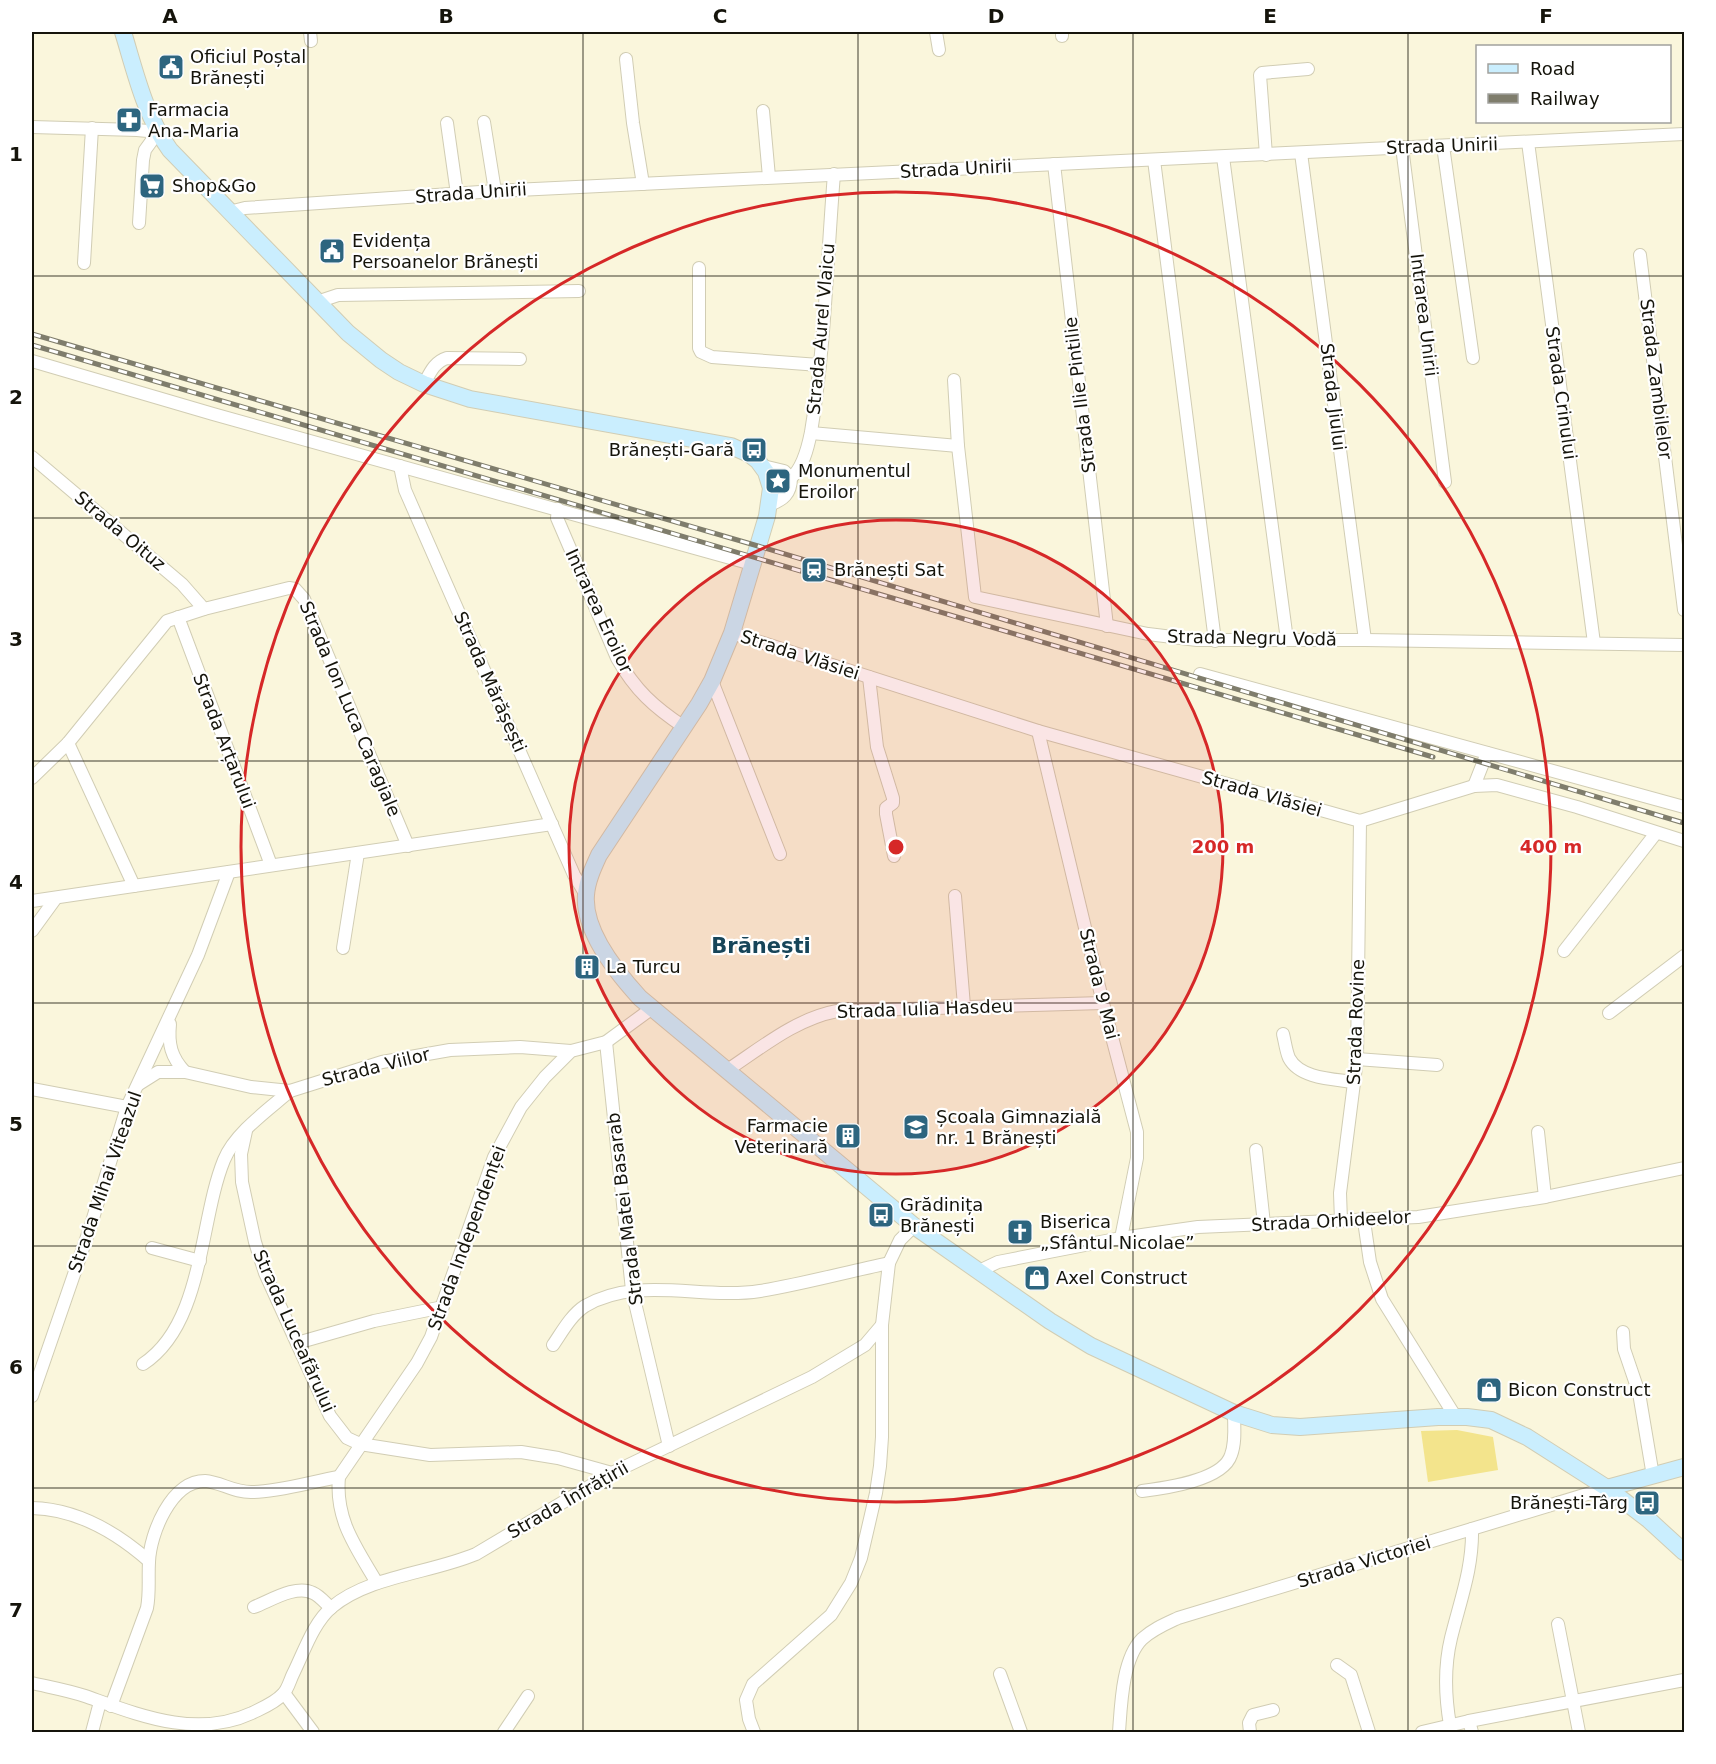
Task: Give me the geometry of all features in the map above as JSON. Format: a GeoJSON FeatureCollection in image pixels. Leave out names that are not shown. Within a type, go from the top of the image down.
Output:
{"type":"FeatureCollection","features":[{"type":"Feature","properties":{"kind":"main road"},"geometry":{"type":"LineString","coordinates":[[123,32],[158,132],[170,150],[317,302],[381,360],[424,384],[479,400],[722,444],[749,454],[763,466],[770,483],[769,505],[732,633],[712,681],[599,855],[589,879],[586,896],[588,917],[602,946],[628,985],[651,1009],[914,1226],[1050,1321],[1091,1346],[1255,1421],[1288,1427],[1455,1416],[1491,1420],[1510,1428],[1607,1488],[1649,1520],[1684,1552]]}},
{"type":"Feature","properties":{"kind":"main road","name":"Strada Victoriei"},"geometry":{"type":"LineString","coordinates":[[1607,1488],[1684,1467]]}},
{"type":"Feature","properties":{"kind":"street"},"geometry":{"type":"LineString","coordinates":[[936,32],[939,50]]}},
{"type":"Feature","properties":{"kind":"street"},"geometry":{"type":"LineString","coordinates":[[626,59],[643,184]]}},
{"type":"Feature","properties":{"kind":"street"},"geometry":{"type":"LineString","coordinates":[[1266,155],[1260,75],[1308,69]]}},
{"type":"Feature","properties":{"kind":"street"},"geometry":{"type":"LineString","coordinates":[[763,111],[769,177]]}},
{"type":"Feature","properties":{"kind":"street"},"geometry":{"type":"LineString","coordinates":[[484,122],[495,191]]}},
{"type":"Feature","properties":{"kind":"street"},"geometry":{"type":"LineString","coordinates":[[447,123],[457,194]]}},
{"type":"Feature","properties":{"kind":"street"},"geometry":{"type":"LineString","coordinates":[[32,127],[158,132]]}},
{"type":"Feature","properties":{"kind":"street"},"geometry":{"type":"LineString","coordinates":[[84,263],[92,128]]}},
{"type":"Feature","properties":{"kind":"street"},"geometry":{"type":"LineString","coordinates":[[139,223],[145,150],[158,132]]}},
{"type":"Feature","properties":{"kind":"street","name":"Strada Unirii"},"geometry":{"type":"LineString","coordinates":[[229,212],[246,207],[495,191],[1684,134]]}},
{"type":"Feature","properties":{"kind":"street","name":"Strada Crinului"},"geometry":{"type":"LineString","coordinates":[[1528,142],[1594,643]]}},
{"type":"Feature","properties":{"kind":"street"},"geometry":{"type":"LineString","coordinates":[[1443,146],[1473,358]]}},
{"type":"Feature","properties":{"kind":"street","name":"Intrarea Unirii"},"geometry":{"type":"LineString","coordinates":[[1402,147],[1445,482]]}},
{"type":"Feature","properties":{"kind":"street","name":"Strada Jiului"},"geometry":{"type":"LineString","coordinates":[[1301,153],[1365,640]]}},
{"type":"Feature","properties":{"kind":"street"},"geometry":{"type":"LineString","coordinates":[[1223,157],[1287,640]]}},
{"type":"Feature","properties":{"kind":"street"},"geometry":{"type":"LineString","coordinates":[[1154,160],[1215,641]]}},
{"type":"Feature","properties":{"kind":"street","name":"Strada Ilie Pintilie"},"geometry":{"type":"LineString","coordinates":[[1054,164],[1107,626]]}},
{"type":"Feature","properties":{"kind":"street","name":"Strada Aurel Vlaicu"},"geometry":{"type":"LineString","coordinates":[[769,505],[785,498],[791,485],[791,478],[799,469],[811,433],[819,365],[834,174]]}},
{"type":"Feature","properties":{"kind":"street","name":"Strada Zambilelor"},"geometry":{"type":"LineString","coordinates":[[1640,255],[1684,610]]}},
{"type":"Feature","properties":{"kind":"street"},"geometry":{"type":"LineString","coordinates":[[699,268],[699,348],[701,352],[712,357],[819,365]]}},
{"type":"Feature","properties":{"kind":"street"},"geometry":{"type":"LineString","coordinates":[[317,302],[338,295],[579,291]]}},
{"type":"Feature","properties":{"kind":"street"},"geometry":{"type":"LineString","coordinates":[[424,384],[432,368],[439,361],[447,358],[520,359]]}},
{"type":"Feature","properties":{"kind":"street"},"geometry":{"type":"LineString","coordinates":[[32,361],[752,564]]}},
{"type":"Feature","properties":{"kind":"street","name":"Strada Negru Vodă"},"geometry":{"type":"LineString","coordinates":[[954,380],[957,446],[975,597],[1107,626],[1173,638],[1215,641],[1365,640],[1684,645]]}},
{"type":"Feature","properties":{"kind":"street"},"geometry":{"type":"LineString","coordinates":[[811,433],[957,446]]}},
{"type":"Feature","properties":{"kind":"street","name":"Strada Oituz"},"geometry":{"type":"LineString","coordinates":[[32,457],[182,584],[204,609]]}},
{"type":"Feature","properties":{"kind":"street","name":"Strada Mărășești"},"geometry":{"type":"LineString","coordinates":[[400,466],[405,490],[574,875],[586,896]]}},
{"type":"Feature","properties":{"kind":"street"},"geometry":{"type":"LineString","coordinates":[[763,466],[784,471],[791,478]]}},
{"type":"Feature","properties":{"kind":"street","name":"Intrarea Eroilor"},"geometry":{"type":"LineString","coordinates":[[558,509],[557,518],[626,674],[657,709],[684,727]]}},
{"type":"Feature","properties":{"kind":"street","name":"Strada Ion Luca Caragiale"},"geometry":{"type":"LineString","coordinates":[[32,778],[68,743],[167,621],[178,616],[281,589],[295,589],[300,594],[408,846]]}},
{"type":"Feature","properties":{"kind":"street","name":"Strada Arțarului"},"geometry":{"type":"LineString","coordinates":[[178,616],[271,865]]}},
{"type":"Feature","properties":{"kind":"street","name":"Strada Vlăsiei"},"geometry":{"type":"LineString","coordinates":[[732,633],[1038,731],[1360,821]]}},
{"type":"Feature","properties":{"kind":"street"},"geometry":{"type":"LineString","coordinates":[[1200,674],[1684,807]]}},
{"type":"Feature","properties":{"kind":"street","name":"Strada Vlăsiei"},"geometry":{"type":"LineString","coordinates":[[869,677],[877,747],[893,798],[893,802],[886,808],[886,814],[894,856]]}},
{"type":"Feature","properties":{"kind":"street"},"geometry":{"type":"LineString","coordinates":[[712,681],[780,854]]}},
{"type":"Feature","properties":{"kind":"street","name":"Strada 9 Mai"},"geometry":{"type":"LineString","coordinates":[[1038,731],[1103,1003],[1137,1132],[1138,1143],[1121,1238]]}},
{"type":"Feature","properties":{"kind":"street"},"geometry":{"type":"LineString","coordinates":[[68,743],[134,886]]}},
{"type":"Feature","properties":{"kind":"street"},"geometry":{"type":"LineString","coordinates":[[1474,786],[1487,753]]}},
{"type":"Feature","properties":{"kind":"street"},"geometry":{"type":"LineString","coordinates":[[1360,821],[1474,786],[1497,784],[1684,841]]}},
{"type":"Feature","properties":{"kind":"street","name":"Strada Rovine"},"geometry":{"type":"LineString","coordinates":[[1341,1221],[1340,1193],[1357,1059],[1360,821]]}},
{"type":"Feature","properties":{"kind":"street"},"geometry":{"type":"LineString","coordinates":[[32,901],[552,824]]}},
{"type":"Feature","properties":{"kind":"street"},"geometry":{"type":"LineString","coordinates":[[1564,951],[1656,833]]}},
{"type":"Feature","properties":{"kind":"street"},"geometry":{"type":"LineString","coordinates":[[343,948],[358,853]]}},
{"type":"Feature","properties":{"kind":"street","name":"Strada Mihai Viteazul"},"geometry":{"type":"LineString","coordinates":[[32,1396],[90,1228],[128,1107],[198,956],[229,872]]}},
{"type":"Feature","properties":{"kind":"street"},"geometry":{"type":"LineString","coordinates":[[955,896],[964,1006]]}},
{"type":"Feature","properties":{"kind":"street"},"geometry":{"type":"LineString","coordinates":[[32,931],[56,898]]}},
{"type":"Feature","properties":{"kind":"street"},"geometry":{"type":"LineString","coordinates":[[1610,1013],[1684,956]]}},
{"type":"Feature","properties":{"kind":"street","name":"Strada Iulia Hasdeu"},"geometry":{"type":"LineString","coordinates":[[726,1071],[798,1024],[822,1014],[837,1011],[1103,1003]]}},
{"type":"Feature","properties":{"kind":"street"},"geometry":{"type":"LineString","coordinates":[[571,1051],[606,1042],[651,1009]]}},
{"type":"Feature","properties":{"kind":"street"},"geometry":{"type":"LineString","coordinates":[[171,1015],[170,1049],[175,1062],[185,1072]]}},
{"type":"Feature","properties":{"kind":"street"},"geometry":{"type":"LineString","coordinates":[[1283,1034],[1290,1058],[1300,1070],[1316,1076],[1354,1082]]}},
{"type":"Feature","properties":{"kind":"street","name":"Strada Matei Basarab"},"geometry":{"type":"LineString","coordinates":[[606,1042],[632,1290],[669,1446]]}},
{"type":"Feature","properties":{"kind":"street","name":"Strada Viilor"},"geometry":{"type":"LineString","coordinates":[[137,1085],[158,1072],[185,1072],[251,1087],[290,1091],[382,1062],[450,1050],[520,1047],[571,1051]]}},
{"type":"Feature","properties":{"kind":"street","name":"Strada Independenței"},"geometry":{"type":"LineString","coordinates":[[339,1477],[417,1363],[431,1337],[502,1139],[521,1107],[545,1077],[571,1051]]}},
{"type":"Feature","properties":{"kind":"street"},"geometry":{"type":"LineString","coordinates":[[1357,1059],[1437,1065]]}},
{"type":"Feature","properties":{"kind":"street"},"geometry":{"type":"LineString","coordinates":[[32,1089],[128,1107]]}},
{"type":"Feature","properties":{"kind":"street"},"geometry":{"type":"LineString","coordinates":[[143,1364],[160,1351],[183,1310],[200,1262],[219,1175],[231,1146],[290,1091]]}},
{"type":"Feature","properties":{"kind":"street","name":"Strada Luceafărului"},"geometry":{"type":"LineString","coordinates":[[246,1131],[241,1154],[242,1175],[252,1233],[265,1273],[330,1416],[347,1438],[360,1444]]}},
{"type":"Feature","properties":{"kind":"street"},"geometry":{"type":"LineString","coordinates":[[1538,1132],[1545,1197]]}},
{"type":"Feature","properties":{"kind":"street"},"geometry":{"type":"LineString","coordinates":[[1256,1150],[1264,1224]]}},
{"type":"Feature","properties":{"kind":"street","name":"Strada Orhideelor"},"geometry":{"type":"LineString","coordinates":[[979,1271],[998,1262],[1121,1238],[1198,1227],[1418,1217],[1545,1197],[1684,1168]]}},
{"type":"Feature","properties":{"kind":"street"},"geometry":{"type":"LineString","coordinates":[[1364,1221],[1370,1262],[1383,1299],[1455,1416]]}},
{"type":"Feature","properties":{"kind":"street"},"geometry":{"type":"LineString","coordinates":[[754,1732],[748,1719],[746,1700],[753,1684],[831,1615],[851,1583],[861,1558],[876,1493],[882,1437],[882,1325],[890,1263],[900,1240],[914,1226]]}},
{"type":"Feature","properties":{"kind":"street"},"geometry":{"type":"LineString","coordinates":[[152,1248],[200,1262]]}},
{"type":"Feature","properties":{"kind":"street"},"geometry":{"type":"LineString","coordinates":[[553,1345],[575,1315],[585,1306],[632,1290],[733,1293],[759,1291],[890,1263]]}},
{"type":"Feature","properties":{"kind":"street"},"geometry":{"type":"LineString","coordinates":[[297,1342],[374,1321],[443,1307]]}},
{"type":"Feature","properties":{"kind":"street","name":"Strada Înfrățirii"},"geometry":{"type":"LineString","coordinates":[[284,1694],[316,1628],[331,1608],[376,1583],[456,1562],[476,1554],[612,1473],[812,1377],[865,1345],[882,1325]]}},
{"type":"Feature","properties":{"kind":"street"},"geometry":{"type":"LineString","coordinates":[[1623,1332],[1627,1360],[1639,1393],[1653,1476]]}},
{"type":"Feature","properties":{"kind":"street"},"geometry":{"type":"LineString","coordinates":[[1143,1491],[1164,1488],[1219,1470],[1231,1457],[1234,1413]]}},
{"type":"Feature","properties":{"kind":"street"},"geometry":{"type":"LineString","coordinates":[[360,1444],[430,1455],[521,1452],[558,1458],[612,1473]]}},
{"type":"Feature","properties":{"kind":"street"},"geometry":{"type":"LineString","coordinates":[[92,1732],[147,1608],[150,1594],[149,1561],[157,1530],[166,1508],[184,1489],[194,1483],[205,1481],[239,1492],[257,1492],[339,1477],[338,1491],[342,1519],[376,1583]]}},
{"type":"Feature","properties":{"kind":"street","name":"Strada Victoriei"},"geometry":{"type":"LineString","coordinates":[[1119,1732],[1122,1701],[1133,1651],[1140,1641],[1155,1629],[1178,1618],[1607,1488]]}},
{"type":"Feature","properties":{"kind":"street"},"geometry":{"type":"LineString","coordinates":[[32,1508],[54,1510],[83,1518],[113,1533],[149,1561]]}},
{"type":"Feature","properties":{"kind":"street"},"geometry":{"type":"LineString","coordinates":[[1450,1725],[1445,1684],[1447,1665],[1451,1638],[1469,1575],[1473,1548],[1472,1529]]}},
{"type":"Feature","properties":{"kind":"street"},"geometry":{"type":"LineString","coordinates":[[254,1607],[295,1591],[305,1590],[317,1596],[331,1608]]}},
{"type":"Feature","properties":{"kind":"street"},"geometry":{"type":"LineString","coordinates":[[1558,1623],[1579,1732]]}},
{"type":"Feature","properties":{"kind":"street"},"geometry":{"type":"LineString","coordinates":[[1337,1665],[1351,1675],[1369,1732]]}},
{"type":"Feature","properties":{"kind":"street"},"geometry":{"type":"LineString","coordinates":[[1000,1674],[1021,1732]]}},
{"type":"Feature","properties":{"kind":"street"},"geometry":{"type":"LineString","coordinates":[[1422,1732],[1450,1725],[1470,1726],[1574,1701],[1684,1680]]}},
{"type":"Feature","properties":{"kind":"street"},"geometry":{"type":"LineString","coordinates":[[32,1683],[64,1690],[171,1722],[197,1726],[229,1722],[264,1707],[284,1694],[313,1732]]}},
{"type":"Feature","properties":{"kind":"street"},"geometry":{"type":"LineString","coordinates":[[504,1732],[528,1696]]}},
{"type":"Feature","properties":{"kind":"street"},"geometry":{"type":"LineString","coordinates":[[1250,1732],[1249,1723],[1253,1715],[1273,1710]]}},
{"type":"Feature","properties":{"kind":"shaded area"},"geometry":{"type":"Polygon","coordinates":[[[1457,1430],[1493,1437],[1498,1470],[1428,1482],[1421,1431],[1457,1430]]]}},
{"type":"Feature","properties":{"kind":"railway"},"geometry":{"type":"LineString","coordinates":[[32,334],[758,546],[1684,823]]}},
{"type":"Feature","properties":{"kind":"railway"},"geometry":{"type":"LineString","coordinates":[[32,345],[1433,757]]}},
{"type":"Feature","properties":{"kind":"place","name":"Oficiul Poștal Brănești"},"geometry":{"type":"Point","coordinates":[171,67]}},
{"type":"Feature","properties":{"kind":"place","name":"Farmacia Ana-Maria"},"geometry":{"type":"Point","coordinates":[129,120]}},
{"type":"Feature","properties":{"kind":"place","name":"Shop&Go"},"geometry":{"type":"Point","coordinates":[152,186]}},
{"type":"Feature","properties":{"kind":"place","name":"Evidența Persoanelor Brănești"},"geometry":{"type":"Point","coordinates":[332,251]}},
{"type":"Feature","properties":{"kind":"place","name":"Brănești-Gară"},"geometry":{"type":"Point","coordinates":[754,450]}},
{"type":"Feature","properties":{"kind":"place","name":"Monumentul Eroilor"},"geometry":{"type":"Point","coordinates":[778,481]}},
{"type":"Feature","properties":{"kind":"place","name":"Brănești Sat"},"geometry":{"type":"Point","coordinates":[814,570]}},
{"type":"Feature","properties":{"kind":"place","name":"La Turcu"},"geometry":{"type":"Point","coordinates":[587,967]}},
{"type":"Feature","properties":{"kind":"place","name":"Școala Gimnazială nr. 1 Brănești"},"geometry":{"type":"Point","coordinates":[916,1127]}},
{"type":"Feature","properties":{"kind":"place","name":"Farmacie Veterinară"},"geometry":{"type":"Point","coordinates":[848,1136]}},
{"type":"Feature","properties":{"kind":"place","name":"Grădinița Brănești"},"geometry":{"type":"Point","coordinates":[881,1215]}},
{"type":"Feature","properties":{"kind":"place","name":"Biserica „Sfântul Nicolae”"},"geometry":{"type":"Point","coordinates":[1020,1232]}},
{"type":"Feature","properties":{"kind":"place","name":"Axel Construct"},"geometry":{"type":"Point","coordinates":[1037,1278]}},
{"type":"Feature","properties":{"kind":"place","name":"Bicon Construct"},"geometry":{"type":"Point","coordinates":[1489,1390]}},
{"type":"Feature","properties":{"kind":"place","name":"Brănești-Târg"},"geometry":{"type":"Point","coordinates":[1647,1503]}},
{"type":"Feature","properties":{"kind":"district","name":"Brănești"},"geometry":{"type":"Point","coordinates":[761,946]}}]}
